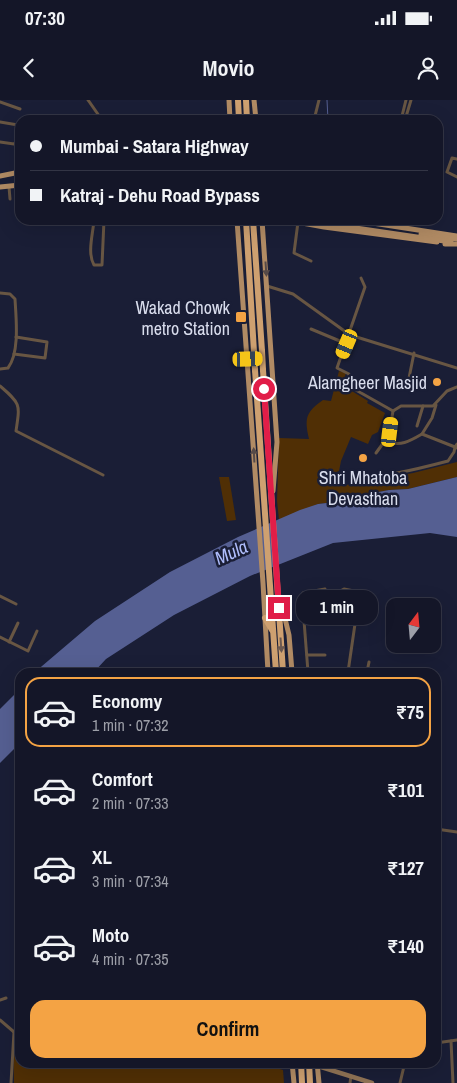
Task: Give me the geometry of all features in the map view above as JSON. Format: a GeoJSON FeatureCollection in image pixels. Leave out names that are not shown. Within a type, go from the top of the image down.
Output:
{"type":"FeatureCollection","features":[{"type":"Feature","properties":{"kind":"highway"},"geometry":{"type":"LineString","coordinates":[[238,100],[239,115]]}},
{"type":"Feature","properties":{"kind":"highway"},"geometry":{"type":"LineString","coordinates":[[246,100],[247,115]]}},
{"type":"Feature","properties":{"kind":"highway"},"geometry":{"type":"LineString","coordinates":[[246,225],[266,583],[273,631],[276,668]]}},
{"type":"Feature","properties":{"kind":"highway"},"geometry":{"type":"LineString","coordinates":[[254,225],[283,668]]}},
{"type":"Feature","properties":{"kind":"highway"},"geometry":{"type":"LineString","coordinates":[[265,618],[273,631]]}},
{"type":"Feature","properties":{"kind":"highway"},"geometry":{"type":"LineString","coordinates":[[301,1068],[302,1083]]}},
{"type":"Feature","properties":{"kind":"highway"},"geometry":{"type":"LineString","coordinates":[[309,1068],[310,1083]]}},
{"type":"Feature","properties":{"kind":"main road"},"geometry":{"type":"LineString","coordinates":[[229,100],[230,115]]}},
{"type":"Feature","properties":{"kind":"main road"},"geometry":{"type":"LineString","coordinates":[[254,100],[256,115]]}},
{"type":"Feature","properties":{"kind":"main road"},"geometry":{"type":"LineString","coordinates":[[0,176],[15,173]]}},
{"type":"Feature","properties":{"kind":"main road"},"geometry":{"type":"LineString","coordinates":[[0,187],[15,185]]}},
{"type":"Feature","properties":{"kind":"main road"},"geometry":{"type":"LineString","coordinates":[[237,225],[261,504]]}},
{"type":"Feature","properties":{"kind":"main road"},"geometry":{"type":"LineString","coordinates":[[262,225],[277,442],[272,502]]}},
{"type":"Feature","properties":{"kind":"main road"},"geometry":{"type":"LineString","coordinates":[[332,225],[455,240]]}},
{"type":"Feature","properties":{"kind":"main road"},"geometry":{"type":"LineString","coordinates":[[338,225],[455,240]]}},
{"type":"Feature","properties":{"kind":"main road"},"geometry":{"type":"LineString","coordinates":[[394,225],[455,240]]}},
{"type":"Feature","properties":{"kind":"main road"},"geometry":{"type":"LineString","coordinates":[[248,359],[272,358]]}},
{"type":"Feature","properties":{"kind":"main road"},"geometry":{"type":"LineString","coordinates":[[248,366],[272,365]]}},
{"type":"Feature","properties":{"kind":"main road"},"geometry":{"type":"LineString","coordinates":[[266,583],[265,618],[268,668]]}},
{"type":"Feature","properties":{"kind":"main road"},"geometry":{"type":"LineString","coordinates":[[278,592],[289,635],[292,668]]}},
{"type":"Feature","properties":{"kind":"main road"},"geometry":{"type":"LineString","coordinates":[[293,1068],[294,1083]]}},
{"type":"Feature","properties":{"kind":"main road"},"geometry":{"type":"LineString","coordinates":[[318,1068],[319,1083]]}},
{"type":"Feature","properties":{"kind":"street"},"geometry":{"type":"LineString","coordinates":[[88,100],[98,115]]}},
{"type":"Feature","properties":{"kind":"street"},"geometry":{"type":"LineString","coordinates":[[315,115],[319,100]]}},
{"type":"Feature","properties":{"kind":"street"},"geometry":{"type":"LineString","coordinates":[[403,115],[408,101]]}},
{"type":"Feature","properties":{"kind":"street"},"geometry":{"type":"LineString","coordinates":[[406,115],[408,101]]}},
{"type":"Feature","properties":{"kind":"street"},"geometry":{"type":"LineString","coordinates":[[0,102],[20,110]]}},
{"type":"Feature","properties":{"kind":"street"},"geometry":{"type":"LineString","coordinates":[[0,122],[15,124]]}},
{"type":"Feature","properties":{"kind":"street"},"geometry":{"type":"LineString","coordinates":[[0,142],[15,143]]}},
{"type":"Feature","properties":{"kind":"street"},"geometry":{"type":"LineString","coordinates":[[457,159],[452,158],[450,160],[447,172],[457,177]]}},
{"type":"Feature","properties":{"kind":"street"},"geometry":{"type":"LineString","coordinates":[[8,186],[10,199]]}},
{"type":"Feature","properties":{"kind":"street"},"geometry":{"type":"LineString","coordinates":[[93,225],[91,261],[94,265],[102,265],[104,225]]}},
{"type":"Feature","properties":{"kind":"street"},"geometry":{"type":"LineString","coordinates":[[298,225],[294,254],[310,261]]}},
{"type":"Feature","properties":{"kind":"street"},"geometry":{"type":"LineString","coordinates":[[361,278],[365,287],[347,344],[337,366],[348,374],[346,385],[393,411]]}},
{"type":"Feature","properties":{"kind":"street"},"geometry":{"type":"LineString","coordinates":[[267,286],[293,294],[350,335],[414,353],[457,368]]}},
{"type":"Feature","properties":{"kind":"street"},"geometry":{"type":"LineString","coordinates":[[0,293],[10,294],[15,299],[16,337],[14,354],[8,368],[0,369]]}},
{"type":"Feature","properties":{"kind":"street"},"geometry":{"type":"LineString","coordinates":[[311,329],[347,344]]}},
{"type":"Feature","properties":{"kind":"street"},"geometry":{"type":"LineString","coordinates":[[14,354],[45,358],[47,342],[16,337]]}},
{"type":"Feature","properties":{"kind":"street"},"geometry":{"type":"LineString","coordinates":[[408,382],[414,353]]}},
{"type":"Feature","properties":{"kind":"street"},"geometry":{"type":"LineString","coordinates":[[0,386],[18,403],[16,431],[103,475]]}},
{"type":"Feature","properties":{"kind":"street"},"geometry":{"type":"LineString","coordinates":[[386,441],[398,444],[422,434],[432,418],[436,404],[447,391],[457,387]]}},
{"type":"Feature","properties":{"kind":"street"},"geometry":{"type":"LineString","coordinates":[[376,453],[386,441],[390,432],[393,411],[401,406],[436,404]]}},
{"type":"Feature","properties":{"kind":"street"},"geometry":{"type":"LineString","coordinates":[[417,426],[423,406]]}},
{"type":"Feature","properties":{"kind":"street"},"geometry":{"type":"LineString","coordinates":[[380,476],[360,472],[356,473],[353,477],[355,479],[380,476],[448,461],[456,446],[422,434]]}},
{"type":"Feature","properties":{"kind":"street"},"geometry":{"type":"LineString","coordinates":[[308,668],[302,595],[325,589]]}},
{"type":"Feature","properties":{"kind":"street"},"geometry":{"type":"LineString","coordinates":[[340,610],[342,590],[369,594],[367,610],[356,617],[349,668]]}},
{"type":"Feature","properties":{"kind":"street"},"geometry":{"type":"LineString","coordinates":[[0,596],[16,604]]}},
{"type":"Feature","properties":{"kind":"street"},"geometry":{"type":"LineString","coordinates":[[9,642],[18,623]]}},
{"type":"Feature","properties":{"kind":"street"},"geometry":{"type":"LineString","coordinates":[[0,636],[28,651],[37,632]]}},
{"type":"Feature","properties":{"kind":"street"},"geometry":{"type":"LineString","coordinates":[[307,655],[325,655]]}},
{"type":"Feature","properties":{"kind":"street"},"geometry":{"type":"LineString","coordinates":[[368,668],[369,662]]}},
{"type":"Feature","properties":{"kind":"street"},"geometry":{"type":"LineString","coordinates":[[441,830],[457,832]]}},
{"type":"Feature","properties":{"kind":"street"},"geometry":{"type":"LineString","coordinates":[[0,1000],[6,998]]}},
{"type":"Feature","properties":{"kind":"street"},"geometry":{"type":"LineString","coordinates":[[0,1020],[14,1032],[11,1083]]}},
{"type":"Feature","properties":{"kind":"street"},"geometry":{"type":"LineString","coordinates":[[441,1042],[457,1040]]}},
{"type":"Feature","properties":{"kind":"street"},"geometry":{"type":"LineString","coordinates":[[451,1041],[453,1083]]}},
{"type":"Feature","properties":{"kind":"street"},"geometry":{"type":"LineString","coordinates":[[327,1068],[372,1083]]}},
{"type":"Feature","properties":{"kind":"street"},"geometry":{"type":"LineString","coordinates":[[400,1083],[404,1068]]}},
{"type":"Feature","properties":{"kind":"street"},"geometry":{"type":"LineString","coordinates":[[350,1083],[351,1076]]}},
{"type":"Feature","properties":{"kind":"shaded area"},"geometry":{"type":"Polygon","coordinates":[[[339,371],[346,373],[342,385],[385,413],[378,432],[372,435],[368,444],[351,437],[339,471],[334,474],[336,482],[338,482],[335,475],[338,472],[343,472],[345,475],[344,480],[340,482],[344,482],[346,485],[413,473],[457,462],[457,477],[408,489],[389,490],[352,497],[343,501],[318,504],[279,520],[277,501],[279,438],[309,439],[308,416],[313,408],[323,400],[331,401],[339,371]]]}},
{"type":"Feature","properties":{"kind":"shaded area"},"geometry":{"type":"Polygon","coordinates":[[[219,477],[229,477],[236,520],[227,521],[219,477]]]}},
{"type":"Feature","properties":{"kind":"shaded area"},"geometry":{"type":"Polygon","coordinates":[[[15,1040],[15,1068],[276,1068],[283,1070],[284,1083],[14,1083],[15,1040]]]}},
{"type":"Feature","properties":{"kind":"water","name":"Mula"},"geometry":{"type":"Polygon","coordinates":[[[457,477],[457,537],[430,533],[333,543],[250,576],[174,615],[106,659],[98,668],[40,668],[95,621],[170,572],[238,537],[318,504],[343,501],[352,497],[389,490],[408,489],[457,477]]]}},
{"type":"Feature","properties":{"kind":"water"},"geometry":{"type":"Polygon","coordinates":[[[15,694],[15,748],[0,763],[0,709],[15,694]]]}},
{"type":"Feature","properties":{"kind":"waterway"},"geometry":{"type":"LineString","coordinates":[[327,100],[328,115]]}},
{"type":"Feature","properties":{"kind":"place","name":"Wakad Chowk metro Station"},"geometry":{"type":"Point","coordinates":[241,317]}},
{"type":"Feature","properties":{"kind":"place","name":"Alamgheer Masjid"},"geometry":{"type":"Point","coordinates":[437,382]}},
{"type":"Feature","properties":{"kind":"place","name":"Shri Mhatoba Devasthan"},"geometry":{"type":"Point","coordinates":[363,458]}},
{"type":"Feature","properties":{"kind":"route"},"geometry":{"type":"LineString","coordinates":[[264,389],[279,608]]}}]}
